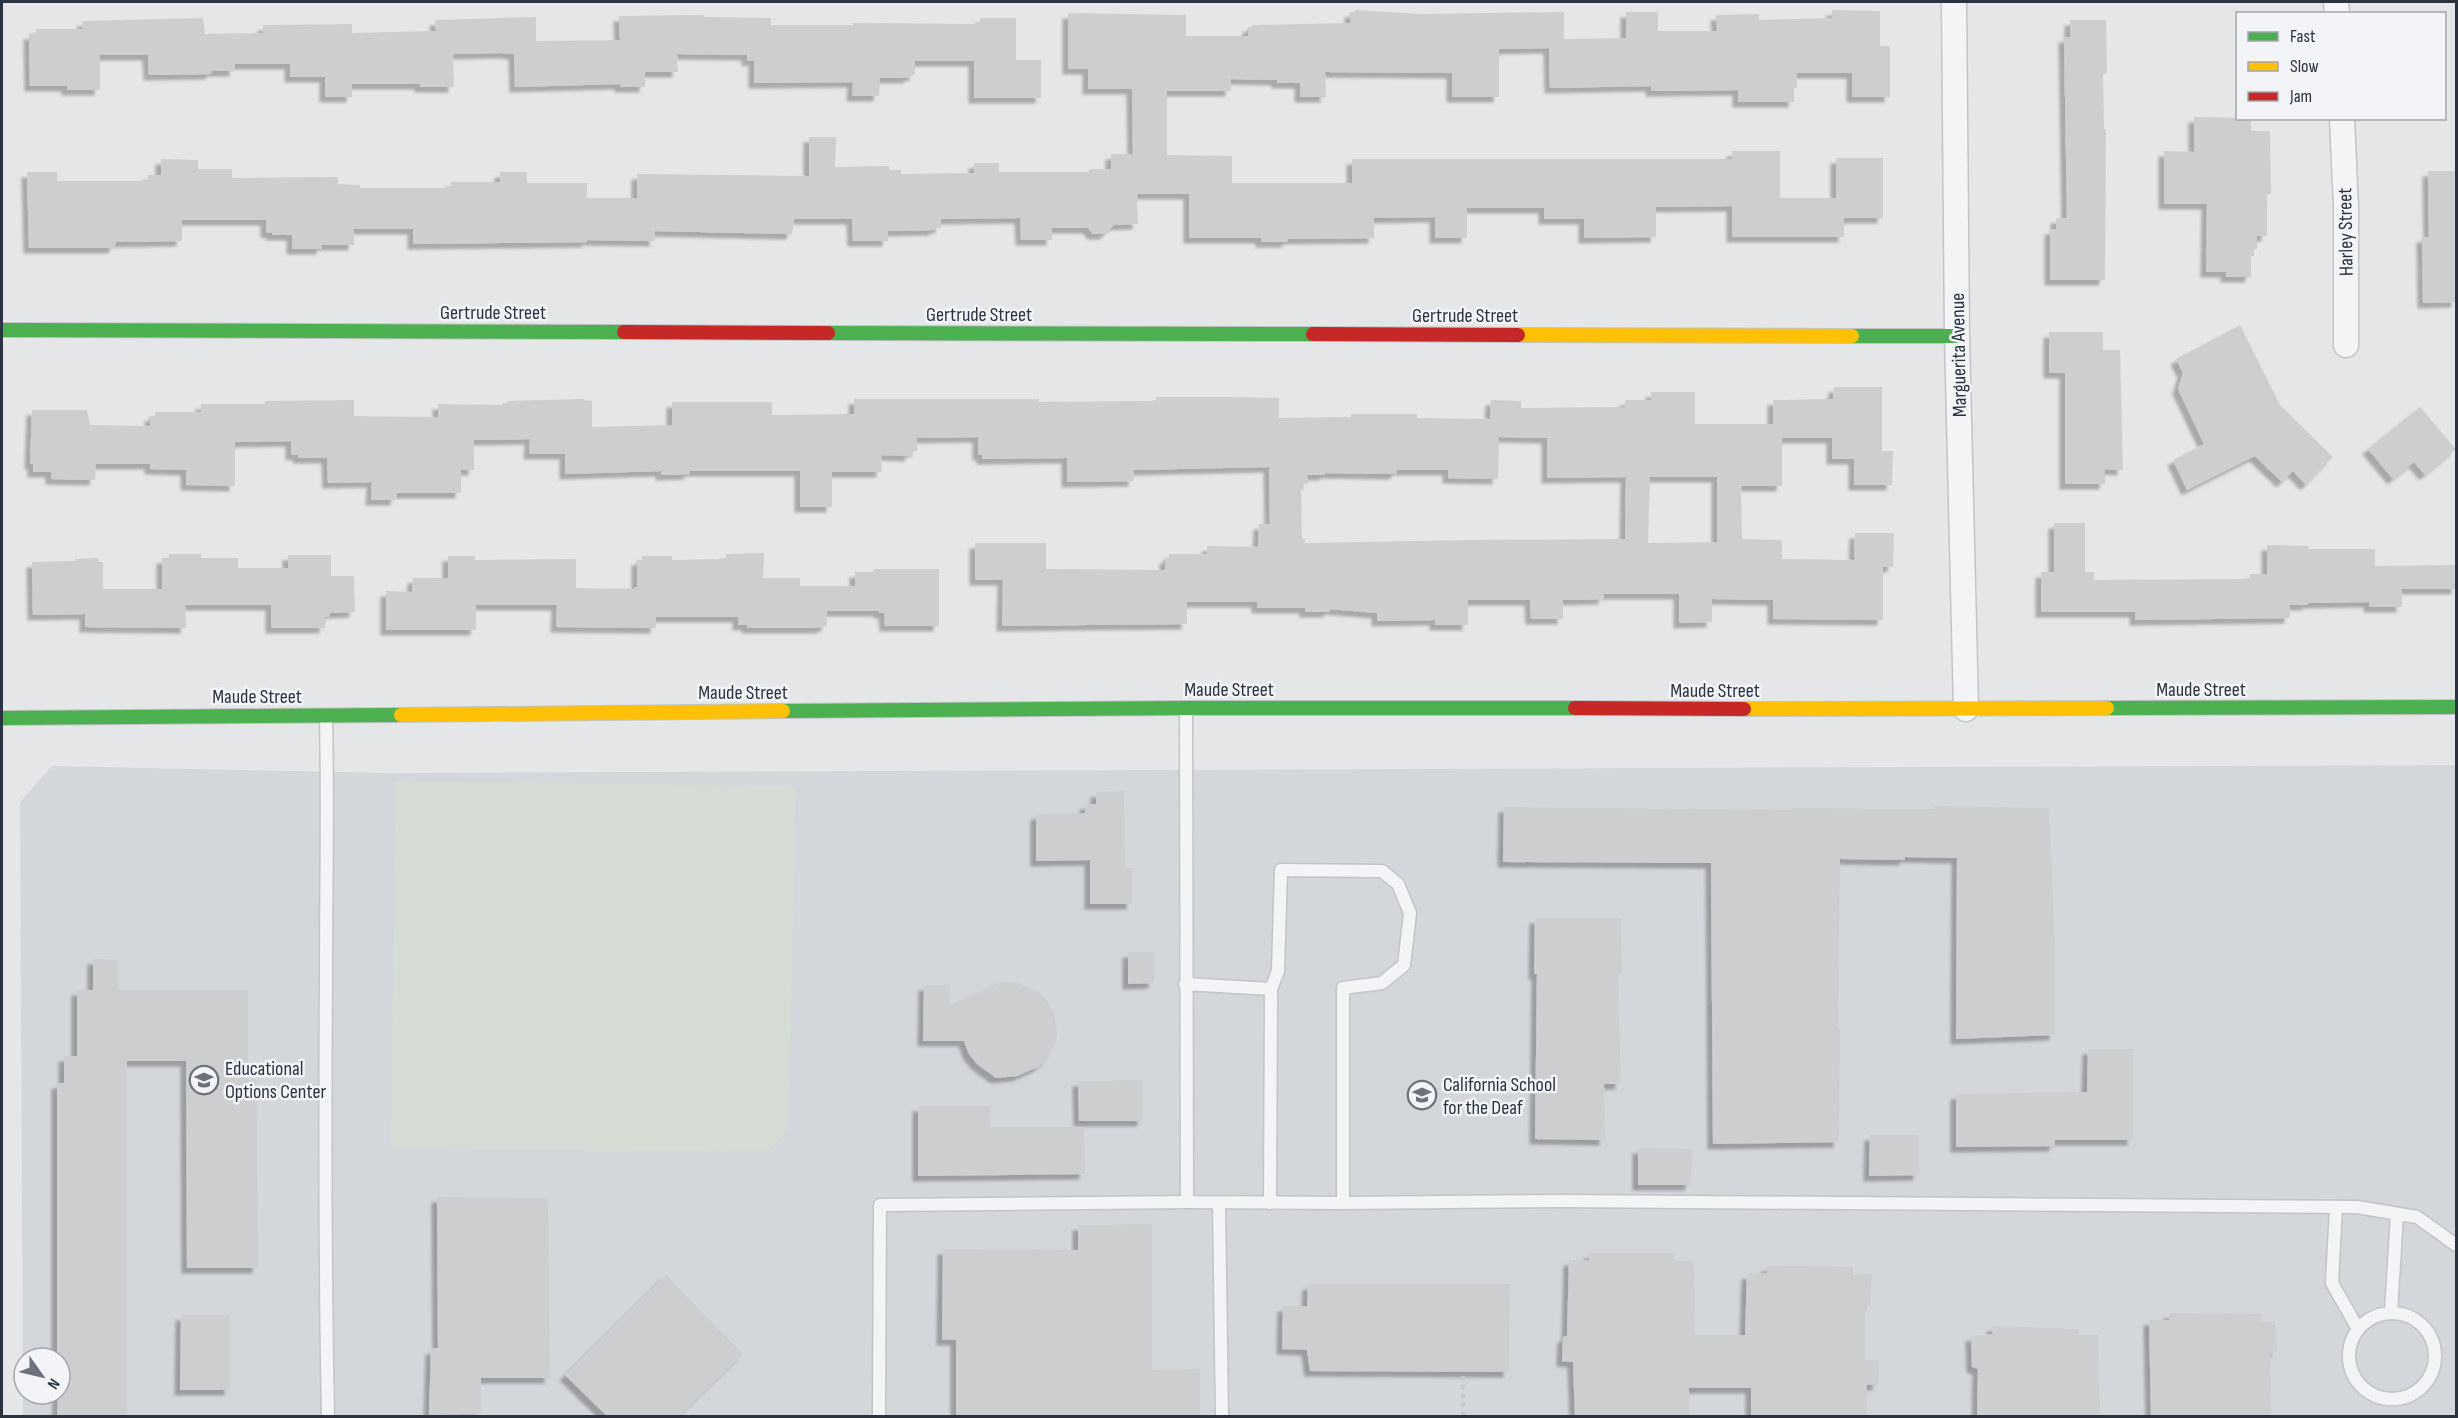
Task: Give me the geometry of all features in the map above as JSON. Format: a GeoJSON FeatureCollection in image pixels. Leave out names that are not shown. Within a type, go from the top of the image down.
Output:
{"type":"FeatureCollection","features":[{"type":"Feature","properties":{"kind":"street","name":"Marguerita Avenue"},"geometry":{"type":"LineString","coordinates":[[1954,2],[1957,336],[1966,710]]}},
{"type":"Feature","properties":{"kind":"street","name":"Harley Street"},"geometry":{"type":"LineString","coordinates":[[2342,120],[2346,207],[2346,345]]}},
{"type":"Feature","properties":{"kind":"street","name":"Gertrude Street"},"geometry":{"type":"LineString","coordinates":[[2,330],[1957,336]]}},
{"type":"Feature","properties":{"kind":"street","name":"Maude Street"},"geometry":{"type":"LineString","coordinates":[[2,718],[1186,708],[1966,710],[2457,707]]}},
{"type":"Feature","properties":{"kind":"lane"},"geometry":{"type":"LineString","coordinates":[[1186,708],[1187,1202]]}},
{"type":"Feature","properties":{"kind":"lane"},"geometry":{"type":"LineString","coordinates":[[326,715],[328,828],[325,1249],[328,1416]]}},
{"type":"Feature","properties":{"kind":"lane"},"geometry":{"type":"LineString","coordinates":[[1270,1203],[1271,989],[1278,971],[1281,870],[1382,871],[1398,884],[1410,913],[1404,965],[1383,983],[1343,988],[1343,1203]]}},
{"type":"Feature","properties":{"kind":"lane"},"geometry":{"type":"LineString","coordinates":[[1185,984],[1271,989]]}},
{"type":"Feature","properties":{"kind":"lane"},"geometry":{"type":"LineString","coordinates":[[879,1416],[880,1205],[1576,1201],[2357,1207],[2417,1217],[2457,1245]]}},
{"type":"Feature","properties":{"kind":"lane"},"geometry":{"type":"LineString","coordinates":[[1220,1203],[1222,1416]]}},
{"type":"Feature","properties":{"kind":"lane"},"geometry":{"type":"LineString","coordinates":[[2336,1207],[2332,1283],[2358,1329]]}},
{"type":"Feature","properties":{"kind":"lane"},"geometry":{"type":"LineString","coordinates":[[2391,1312],[2397,1214]]}},
{"type":"Feature","properties":{"kind":"lane"},"geometry":{"type":"LineString","coordinates":[[2391,1312],[2406,1314],[2418,1321],[2428,1331],[2434,1345],[2435,1359],[2432,1374],[2424,1385],[2412,1394],[2398,1399],[2383,1398],[2370,1393],[2351,1371],[2349,1357],[2351,1342],[2358,1329],[2378,1314],[2391,1312]]}},
{"type":"Feature","properties":{"kind":"path"},"geometry":{"type":"LineString","coordinates":[[1463,1376],[1463,1416]]}},
{"type":"Feature","properties":{"kind":"shaded area","name":"California School for the Deaf"},"geometry":{"type":"Polygon","coordinates":[[[2456,765],[2456,1416],[23,1416],[23,1406],[72,1406],[72,1346],[23,1346],[20,802],[52,766],[388,773],[2456,765]]]}},
{"type":"Feature","properties":{"kind":"shaded area"},"geometry":{"type":"Polygon","coordinates":[[[396,781],[796,786],[788,1130],[767,1151],[391,1149],[396,781]]]}},
{"type":"Feature","properties":{"kind":"building"},"geometry":{"type":"Polygon","coordinates":[[[1355,10],[1420,14],[1564,12],[1564,39],[1626,38],[1626,12],[1658,12],[1658,31],[1717,31],[1716,15],[1759,14],[1759,20],[1832,18],[1832,10],[1880,11],[1880,46],[1890,46],[1890,97],[1852,97],[1852,73],[1797,73],[1794,102],[1738,102],[1738,90],[1651,91],[1651,86],[1550,88],[1549,48],[1499,49],[1499,97],[1452,97],[1452,73],[1325,72],[1326,97],[1300,97],[1300,83],[1277,83],[1277,80],[1231,79],[1231,91],[1167,91],[1167,155],[1232,156],[1232,183],[1352,183],[1352,159],[1732,159],[1732,151],[1780,151],[1780,198],[1836,198],[1836,158],[1883,158],[1883,218],[1844,218],[1844,237],[1732,237],[1732,206],[1656,207],[1656,237],[1584,238],[1584,219],[1544,219],[1544,208],[1467,208],[1467,238],[1435,238],[1435,217],[1374,218],[1374,238],[1288,239],[1287,242],[1261,242],[1261,238],[1189,238],[1189,194],[1137,194],[1138,224],[1114,225],[1105,234],[1093,234],[1088,228],[1052,228],[1052,240],[1021,240],[1020,218],[941,219],[941,228],[935,228],[935,230],[888,231],[888,241],[853,241],[852,219],[794,219],[792,234],[655,231],[655,241],[587,240],[587,242],[413,244],[413,229],[354,229],[354,245],[322,245],[322,249],[292,249],[292,235],[272,235],[266,232],[266,220],[182,220],[182,241],[116,242],[114,248],[29,248],[27,172],[57,172],[57,181],[148,181],[148,175],[161,175],[161,159],[198,160],[198,169],[232,169],[232,178],[338,177],[338,184],[360,185],[360,188],[451,188],[451,182],[500,182],[500,172],[527,172],[527,183],[587,183],[587,198],[637,198],[637,174],[809,176],[809,137],[836,137],[835,167],[889,166],[889,170],[901,170],[901,174],[974,173],[974,163],[999,163],[999,172],[1089,172],[1089,169],[1111,169],[1111,154],[1133,154],[1132,89],[1088,89],[1088,69],[1068,69],[1068,13],[1186,15],[1186,36],[1248,36],[1248,27],[1252,25],[1350,23],[1350,12],[1355,12],[1355,10]]]}},
{"type":"Feature","properties":{"kind":"building"},"geometry":{"type":"Polygon","coordinates":[[[704,15],[704,17],[771,18],[771,25],[980,24],[980,18],[1016,18],[1016,60],[1041,60],[1041,98],[974,98],[974,61],[915,61],[915,75],[909,78],[880,78],[879,96],[852,96],[853,82],[754,83],[754,60],[747,61],[747,55],[677,54],[678,72],[645,72],[645,87],[620,87],[620,84],[515,87],[514,54],[502,53],[453,54],[454,87],[420,87],[420,84],[352,84],[352,97],[325,97],[325,77],[290,77],[290,64],[235,64],[235,71],[212,71],[211,74],[149,75],[148,55],[100,55],[100,90],[67,90],[67,86],[30,86],[29,34],[36,34],[36,29],[83,29],[82,21],[203,18],[205,34],[263,33],[263,25],[352,24],[352,33],[436,31],[435,20],[536,17],[536,41],[620,40],[619,16],[704,15]]]}},
{"type":"Feature","properties":{"kind":"building"},"geometry":{"type":"Polygon","coordinates":[[[2070,20],[2106,20],[2107,73],[2103,74],[2104,129],[2106,129],[2105,280],[2050,280],[2050,229],[2056,229],[2056,218],[2067,218],[2064,37],[2070,37],[2070,20]]]}},
{"type":"Feature","properties":{"kind":"building"},"geometry":{"type":"Polygon","coordinates":[[[2194,117],[2251,120],[2251,131],[2270,131],[2271,194],[2267,194],[2267,236],[2257,236],[2257,249],[2254,249],[2254,256],[2251,256],[2251,277],[2226,277],[2226,272],[2206,272],[2207,204],[2164,204],[2164,151],[2194,152],[2194,117]]]}},
{"type":"Feature","properties":{"kind":"building"},"geometry":{"type":"Polygon","coordinates":[[[2428,171],[2457,171],[2457,302],[2423,303],[2422,237],[2429,237],[2428,171]]]}},
{"type":"Feature","properties":{"kind":"building"},"geometry":{"type":"Polygon","coordinates":[[[2240,325],[2280,405],[2333,457],[2306,485],[2293,471],[2282,482],[2255,456],[2187,490],[2173,460],[2204,444],[2178,389],[2183,373],[2176,359],[2240,325]]]}},
{"type":"Feature","properties":{"kind":"building"},"geometry":{"type":"Polygon","coordinates":[[[2049,332],[2103,332],[2103,350],[2120,350],[2123,470],[2105,469],[2105,484],[2065,484],[2065,373],[2049,373],[2049,332]]]}},
{"type":"Feature","properties":{"kind":"building"},"geometry":{"type":"Polygon","coordinates":[[[1834,387],[1882,387],[1882,451],[1893,451],[1892,485],[1854,485],[1854,459],[1832,459],[1832,438],[1782,438],[1782,486],[1741,486],[1742,539],[1782,540],[1782,559],[1854,560],[1855,533],[1894,533],[1893,567],[1883,567],[1883,620],[1773,619],[1773,600],[1712,599],[1712,622],[1679,623],[1679,594],[1604,594],[1604,599],[1563,600],[1563,619],[1531,619],[1530,600],[1468,600],[1468,625],[1435,625],[1435,620],[1377,621],[1377,613],[1329,609],[1330,612],[1305,612],[1305,608],[1257,608],[1257,602],[1187,602],[1187,624],[1002,626],[1003,580],[975,580],[975,543],[1046,543],[1046,569],[1165,570],[1165,558],[1169,558],[1169,554],[1207,554],[1207,546],[1258,547],[1259,524],[1270,524],[1269,467],[1134,470],[1134,481],[1067,482],[1067,458],[982,459],[982,455],[978,455],[978,437],[917,438],[917,451],[911,452],[910,456],[881,455],[882,472],[832,472],[832,507],[800,507],[800,471],[689,471],[690,474],[661,475],[661,471],[565,474],[565,454],[529,454],[530,439],[474,440],[474,470],[461,470],[461,493],[397,493],[396,500],[371,500],[372,482],[328,483],[327,458],[298,458],[298,454],[291,455],[291,441],[235,442],[235,486],[186,485],[186,470],[150,469],[150,464],[96,464],[95,480],[51,479],[51,472],[33,472],[33,464],[30,464],[32,410],[87,410],[90,425],[150,426],[150,416],[155,416],[155,412],[201,412],[201,404],[265,404],[265,401],[354,400],[354,416],[438,417],[438,404],[502,405],[507,401],[582,399],[592,401],[592,427],[672,425],[672,402],[772,402],[772,415],[854,414],[854,399],[1039,399],[1039,402],[1152,401],[1156,400],[1156,397],[1279,398],[1279,418],[1351,417],[1351,414],[1417,414],[1417,418],[1490,419],[1491,400],[1521,401],[1521,408],[1625,407],[1625,400],[1651,400],[1651,392],[1695,392],[1695,424],[1773,424],[1773,400],[1833,399],[1834,387]],[[1499,437],[1498,479],[1448,478],[1448,470],[1397,470],[1396,474],[1307,475],[1308,484],[1301,484],[1302,539],[1305,539],[1305,543],[1625,539],[1626,477],[1547,478],[1547,438],[1499,437]],[[1650,477],[1648,543],[1717,542],[1717,477],[1650,477]]]}},
{"type":"Feature","properties":{"kind":"building"},"geometry":{"type":"Polygon","coordinates":[[[2420,407],[2456,449],[2425,475],[2414,462],[2393,479],[2368,449],[2420,407]]]}},
{"type":"Feature","properties":{"kind":"building"},"geometry":{"type":"Polygon","coordinates":[[[2054,523],[2085,523],[2085,572],[2094,572],[2094,580],[2250,579],[2250,574],[2267,574],[2267,545],[2309,546],[2308,549],[2375,549],[2375,566],[2457,565],[2457,589],[2402,589],[2402,607],[2369,607],[2369,602],[2290,605],[2290,618],[2135,620],[2135,612],[2041,612],[2041,572],[2054,572],[2054,523]]]}},
{"type":"Feature","properties":{"kind":"building"},"geometry":{"type":"Polygon","coordinates":[[[764,553],[763,578],[800,578],[800,586],[855,586],[855,572],[873,572],[874,569],[939,569],[939,626],[885,626],[884,613],[879,613],[879,611],[827,611],[827,626],[823,628],[747,628],[747,625],[738,625],[738,617],[656,617],[656,628],[556,627],[557,605],[476,605],[476,630],[386,630],[386,591],[412,592],[413,578],[448,578],[448,556],[475,556],[475,560],[576,559],[576,588],[635,589],[634,587],[637,587],[637,560],[642,560],[642,556],[672,556],[672,560],[726,559],[726,554],[764,553]]]}},
{"type":"Feature","properties":{"kind":"building"},"geometry":{"type":"Polygon","coordinates":[[[169,554],[201,554],[201,558],[238,558],[238,568],[288,568],[288,555],[331,555],[331,576],[354,576],[355,612],[330,613],[330,616],[325,617],[325,628],[271,628],[271,605],[185,605],[186,628],[85,627],[85,614],[33,615],[32,562],[98,558],[99,562],[103,562],[103,589],[162,589],[162,558],[169,558],[169,554]]]}},
{"type":"Feature","properties":{"kind":"building"},"geometry":{"type":"Polygon","coordinates":[[[1124,791],[1125,868],[1132,868],[1132,904],[1090,904],[1090,860],[1036,861],[1036,814],[1085,813],[1085,804],[1096,804],[1096,792],[1124,791]]]}},
{"type":"Feature","properties":{"kind":"building"},"geometry":{"type":"Polygon","coordinates":[[[1935,806],[2049,808],[2055,948],[2055,1035],[1956,1039],[1957,858],[1840,859],[1839,1142],[1713,1144],[1711,863],[1503,862],[1504,807],[1792,810],[1792,808],[1935,809],[1935,806]]]}},
{"type":"Feature","properties":{"kind":"building"},"geometry":{"type":"Polygon","coordinates":[[[1535,918],[1621,918],[1622,974],[1618,974],[1621,1084],[1604,1084],[1605,1140],[1535,1139],[1537,974],[1534,974],[1535,918]]]}},
{"type":"Feature","properties":{"kind":"building"},"geometry":{"type":"Polygon","coordinates":[[[1128,952],[1154,952],[1154,983],[1128,984],[1128,952]]]}},
{"type":"Feature","properties":{"kind":"building"},"geometry":{"type":"Polygon","coordinates":[[[93,959],[118,960],[118,990],[248,990],[248,1080],[257,1080],[258,1268],[187,1268],[186,1061],[127,1061],[127,1416],[57,1416],[58,1406],[72,1406],[72,1346],[57,1346],[57,1083],[64,1083],[64,1056],[77,1056],[77,990],[93,990],[93,959]]]}},
{"type":"Feature","properties":{"kind":"building"},"geometry":{"type":"Polygon","coordinates":[[[1018,983],[1039,992],[1055,1015],[1057,1032],[1055,1043],[1048,1058],[1038,1067],[1017,1076],[996,1078],[977,1064],[969,1054],[964,1041],[923,1041],[924,985],[950,985],[950,1005],[996,984],[1018,983]]]}},
{"type":"Feature","properties":{"kind":"building"},"geometry":{"type":"Polygon","coordinates":[[[2088,1049],[2133,1049],[2133,1140],[2055,1140],[2055,1146],[1956,1147],[1956,1094],[2087,1092],[2088,1049]]]}},
{"type":"Feature","properties":{"kind":"building"},"geometry":{"type":"Polygon","coordinates":[[[1143,1080],[1143,1121],[1079,1121],[1078,1081],[1143,1080]]]}},
{"type":"Feature","properties":{"kind":"building"},"geometry":{"type":"Polygon","coordinates":[[[918,1106],[990,1106],[990,1127],[1084,1127],[1085,1174],[918,1176],[918,1106]]]}},
{"type":"Feature","properties":{"kind":"building"},"geometry":{"type":"Polygon","coordinates":[[[1870,1135],[1919,1135],[1919,1175],[1869,1176],[1870,1135]]]}},
{"type":"Feature","properties":{"kind":"building"},"geometry":{"type":"Polygon","coordinates":[[[1638,1148],[1692,1149],[1691,1185],[1638,1185],[1638,1148]]]}},
{"type":"Feature","properties":{"kind":"building"},"geometry":{"type":"Polygon","coordinates":[[[437,1197],[548,1198],[550,1378],[481,1378],[481,1414],[429,1415],[431,1349],[438,1348],[437,1197]]]}},
{"type":"Feature","properties":{"kind":"building"},"geometry":{"type":"Polygon","coordinates":[[[1152,1224],[1152,1370],[1200,1369],[1200,1416],[956,1416],[956,1340],[942,1340],[943,1249],[1078,1250],[1078,1225],[1152,1224]]]}},
{"type":"Feature","properties":{"kind":"building"},"geometry":{"type":"Polygon","coordinates":[[[1589,1253],[1674,1253],[1674,1261],[1694,1261],[1695,1335],[1745,1335],[1747,1274],[1767,1273],[1767,1266],[1853,1267],[1853,1275],[1872,1274],[1870,1306],[1865,1307],[1865,1360],[1879,1360],[1878,1385],[1867,1385],[1866,1416],[1751,1416],[1751,1388],[1689,1388],[1689,1416],[1575,1416],[1573,1362],[1562,1361],[1563,1337],[1567,1336],[1569,1260],[1589,1260],[1589,1253]]]}},
{"type":"Feature","properties":{"kind":"building"},"geometry":{"type":"Polygon","coordinates":[[[666,1275],[743,1354],[679,1416],[607,1416],[565,1375],[666,1275]]]}},
{"type":"Feature","properties":{"kind":"building"},"geometry":{"type":"Polygon","coordinates":[[[1308,1284],[1510,1284],[1509,1372],[1310,1371],[1307,1350],[1282,1349],[1283,1306],[1307,1306],[1308,1284]]]}},
{"type":"Feature","properties":{"kind":"building"},"geometry":{"type":"Polygon","coordinates":[[[2169,1313],[2262,1314],[2261,1322],[2275,1321],[2277,1351],[2270,1354],[2271,1416],[2151,1416],[2149,1320],[2169,1320],[2169,1313]]]}},
{"type":"Feature","properties":{"kind":"building"},"geometry":{"type":"Polygon","coordinates":[[[181,1315],[230,1315],[230,1390],[180,1390],[181,1315]]]}},
{"type":"Feature","properties":{"kind":"building"},"geometry":{"type":"Polygon","coordinates":[[[1992,1326],[2079,1329],[2079,1335],[2098,1335],[2100,1416],[1977,1416],[1978,1369],[1972,1367],[1971,1336],[1993,1334],[1992,1326]]]}},
{"type":"Feature","properties":{"kind":"traffic: fast"},"geometry":{"type":"LineString","coordinates":[[2,330],[624,332]]}},
{"type":"Feature","properties":{"kind":"traffic: fast"},"geometry":{"type":"LineString","coordinates":[[828,333],[1313,334]]}},
{"type":"Feature","properties":{"kind":"traffic: fast"},"geometry":{"type":"LineString","coordinates":[[1852,336],[1957,336]]}},
{"type":"Feature","properties":{"kind":"traffic: fast"},"geometry":{"type":"LineString","coordinates":[[2107,708],[2456,707]]}},
{"type":"Feature","properties":{"kind":"traffic: fast"},"geometry":{"type":"LineString","coordinates":[[783,711],[1575,708]]}},
{"type":"Feature","properties":{"kind":"traffic: fast"},"geometry":{"type":"LineString","coordinates":[[2,718],[401,715]]}},
{"type":"Feature","properties":{"kind":"traffic: slow"},"geometry":{"type":"LineString","coordinates":[[1518,335],[1852,336]]}},
{"type":"Feature","properties":{"kind":"traffic: slow"},"geometry":{"type":"LineString","coordinates":[[1744,709],[2107,708]]}},
{"type":"Feature","properties":{"kind":"traffic: slow"},"geometry":{"type":"LineString","coordinates":[[401,715],[783,711]]}},
{"type":"Feature","properties":{"kind":"traffic: jam"},"geometry":{"type":"LineString","coordinates":[[624,332],[828,333]]}},
{"type":"Feature","properties":{"kind":"traffic: jam"},"geometry":{"type":"LineString","coordinates":[[1313,334],[1518,335]]}},
{"type":"Feature","properties":{"kind":"traffic: jam"},"geometry":{"type":"LineString","coordinates":[[1575,708],[1744,709]]}},
{"type":"Feature","properties":{"kind":"place","name":"Educational Options Center"},"geometry":{"type":"Point","coordinates":[204,1080]}},
{"type":"Feature","properties":{"kind":"place","name":"California School for the Deaf"},"geometry":{"type":"Point","coordinates":[1422,1095]}}]}
